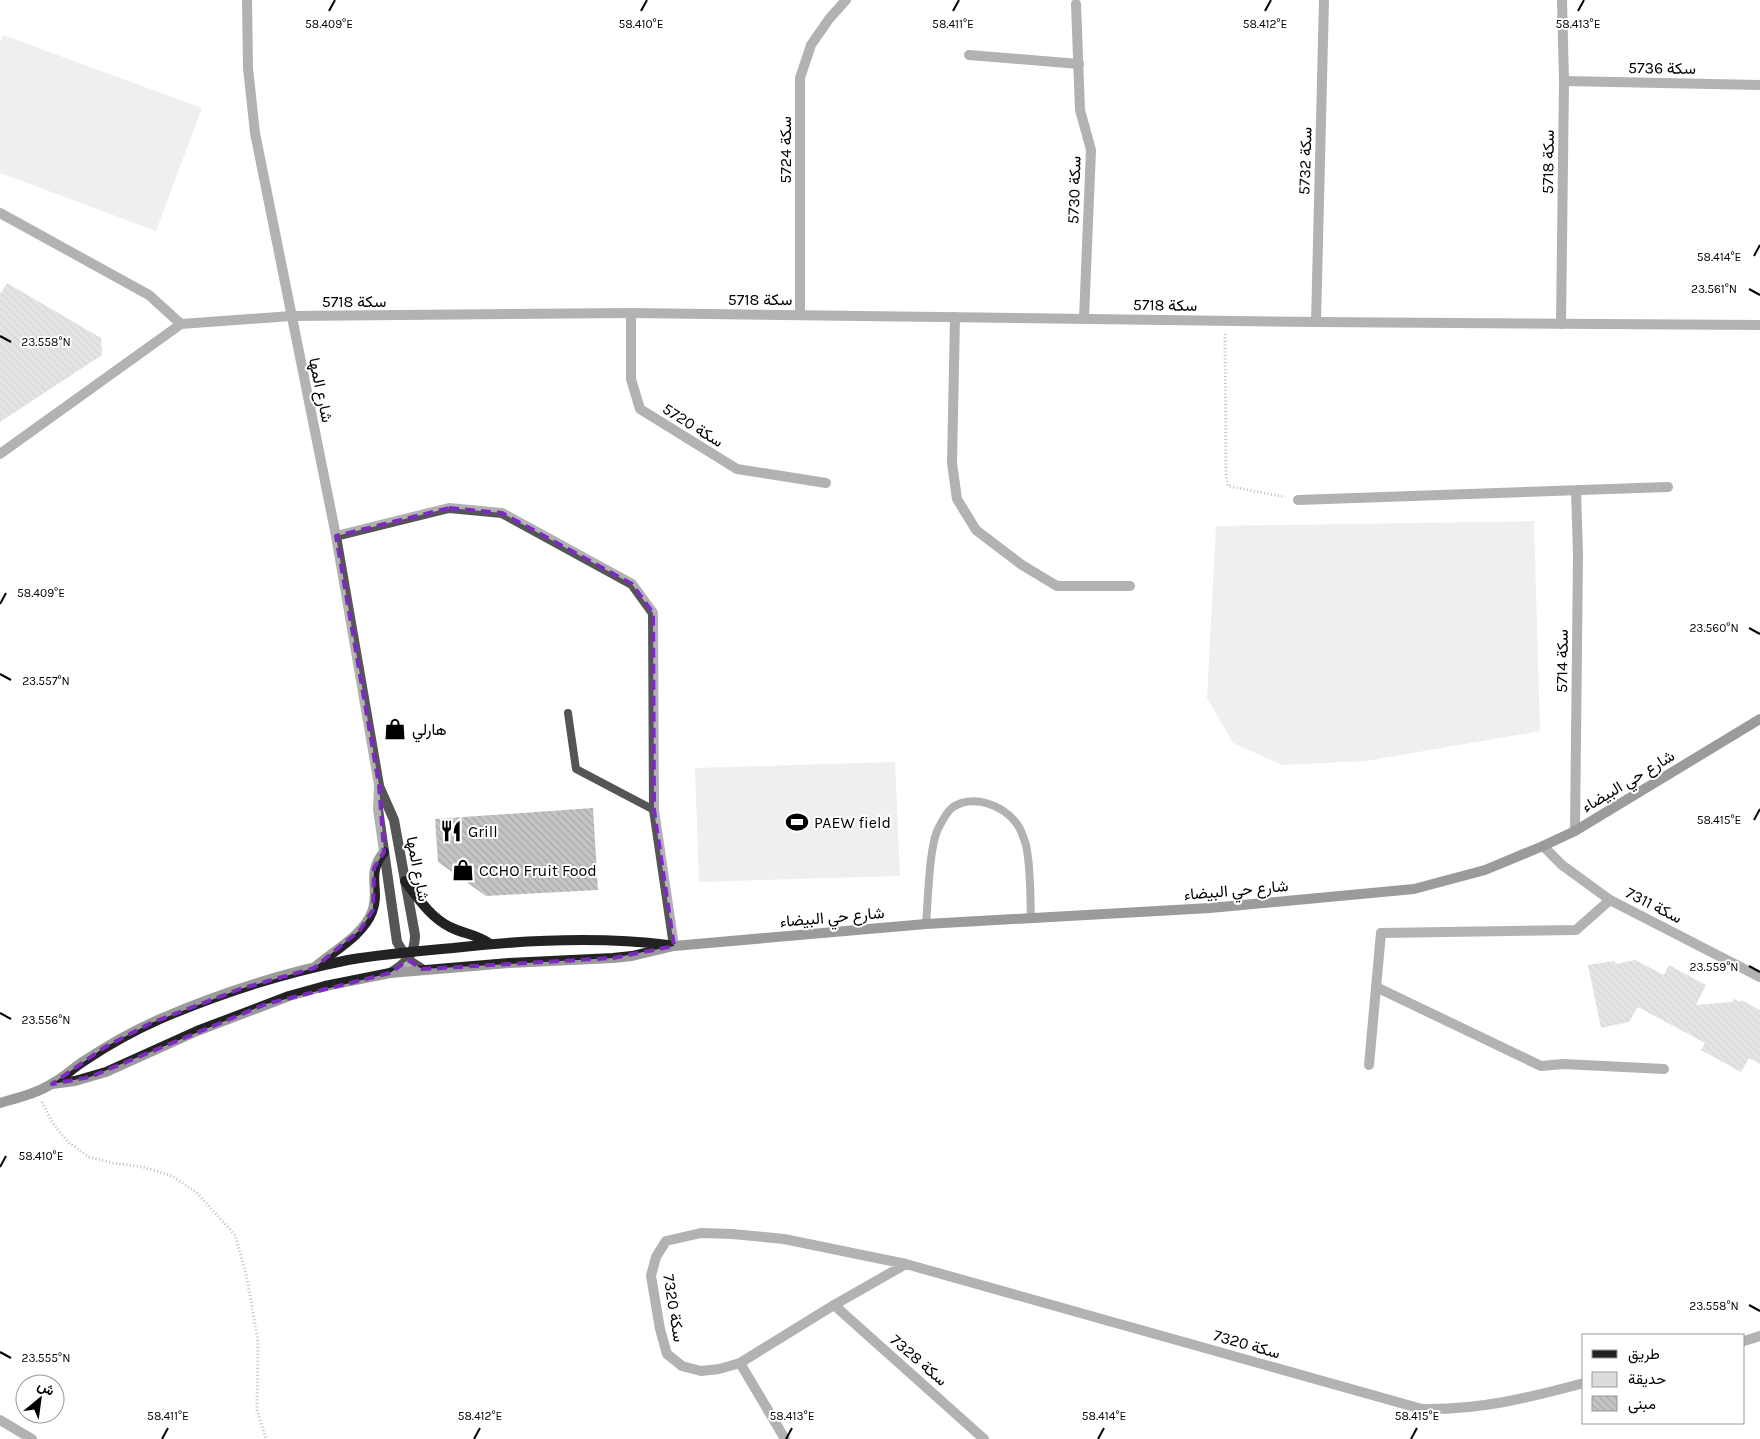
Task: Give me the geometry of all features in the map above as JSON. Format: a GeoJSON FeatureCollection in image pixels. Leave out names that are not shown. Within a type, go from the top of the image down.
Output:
{"type":"FeatureCollection","features":[{"type":"Feature","properties":{"kind":"main road","name":"شارع حي البيضاء"},"geometry":{"type":"LineString","coordinates":[[674,946],[926,924],[1210,908],[1414,889],[1485,870],[1575,831],[1760,719]]}},
{"type":"Feature","properties":{"kind":"main road"},"geometry":{"type":"LineString","coordinates":[[314,968],[360,930],[368,920],[375,900],[374,868],[384,852]]}},
{"type":"Feature","properties":{"kind":"main road"},"geometry":{"type":"LineString","coordinates":[[405,881],[430,912],[441,921],[459,931],[478,936],[490,944]]}},
{"type":"Feature","properties":{"kind":"main road"},"geometry":{"type":"LineString","coordinates":[[0,1103],[52,1084],[106,1047],[151,1023],[240,989],[314,968],[349,960],[408,955],[490,944],[616,940],[674,946]]}},
{"type":"Feature","properties":{"kind":"main road"},"geometry":{"type":"LineString","coordinates":[[52,1084],[75,1081],[106,1072],[197,1031],[289,996],[325,986],[390,973],[422,969],[613,958],[632,956],[674,946]]}},
{"type":"Feature","properties":{"kind":"street","name":"شارع المها"},"geometry":{"type":"LineString","coordinates":[[247,0],[248,68],[255,133],[290,316],[336,536],[379,785],[378,809],[397,942],[408,955]]}},
{"type":"Feature","properties":{"kind":"street","name":"سكة 5724"},"geometry":{"type":"LineString","coordinates":[[800,314],[800,78],[811,44],[846,0]]}},
{"type":"Feature","properties":{"kind":"street","name":"سكة 5732"},"geometry":{"type":"LineString","coordinates":[[1316,322],[1324,0]]}},
{"type":"Feature","properties":{"kind":"street","name":"سكة 5718"},"geometry":{"type":"LineString","coordinates":[[1561,324],[1564,81],[1562,0]]}},
{"type":"Feature","properties":{"kind":"street","name":"سكة 5730"},"geometry":{"type":"LineString","coordinates":[[1076,4],[1080,110],[1091,150],[1084,318]]}},
{"type":"Feature","properties":{"kind":"street"},"geometry":{"type":"LineString","coordinates":[[969,55],[1079,64]]}},
{"type":"Feature","properties":{"kind":"street","name":"سكة 5736"},"geometry":{"type":"LineString","coordinates":[[1564,81],[1760,85]]}},
{"type":"Feature","properties":{"kind":"street"},"geometry":{"type":"LineString","coordinates":[[0,213],[149,295],[181,324],[0,454]]}},
{"type":"Feature","properties":{"kind":"street","name":"سكة 5718"},"geometry":{"type":"LineString","coordinates":[[181,324],[290,316],[631,313],[1316,322],[1760,325]]}},
{"type":"Feature","properties":{"kind":"street","name":"سكة 5720"},"geometry":{"type":"LineString","coordinates":[[631,313],[631,379],[640,409],[737,469],[826,483]]}},
{"type":"Feature","properties":{"kind":"street"},"geometry":{"type":"LineString","coordinates":[[955,317],[952,463],[957,499],[976,530],[1022,565],[1057,586],[1130,586]]}},
{"type":"Feature","properties":{"kind":"street"},"geometry":{"type":"LineString","coordinates":[[1298,500],[1668,487]]}},
{"type":"Feature","properties":{"kind":"street","name":"سكة 5714"},"geometry":{"type":"LineString","coordinates":[[1575,831],[1578,564],[1576,491]]}},
{"type":"Feature","properties":{"kind":"street"},"geometry":{"type":"LineString","coordinates":[[336,536],[449,508],[502,513],[632,584],[653,613],[654,810],[674,946]]}},
{"type":"Feature","properties":{"kind":"street","name":"شارع المها"},"geometry":{"type":"LineString","coordinates":[[379,785],[394,820],[415,935],[408,955]]}},
{"type":"Feature","properties":{"kind":"street","name":"سكة 7311"},"geometry":{"type":"LineString","coordinates":[[1543,846],[1562,865],[1610,900],[1760,977]]}},
{"type":"Feature","properties":{"kind":"street"},"geometry":{"type":"LineString","coordinates":[[1369,1065],[1381,933],[1576,930],[1610,900]]}},
{"type":"Feature","properties":{"kind":"street"},"geometry":{"type":"LineString","coordinates":[[390,973],[400,968],[408,955],[422,969]]}},
{"type":"Feature","properties":{"kind":"street"},"geometry":{"type":"LineString","coordinates":[[1376,986],[1541,1066],[1563,1064],[1664,1069]]}},
{"type":"Feature","properties":{"kind":"street","name":"سكة 7320"},"geometry":{"type":"LineString","coordinates":[[906,1264],[834,1305],[740,1363],[719,1369],[701,1371],[682,1366],[667,1354],[660,1329],[651,1276],[656,1257],[666,1241],[700,1233],[732,1234],[776,1238],[906,1264],[1422,1409],[1451,1410],[1486,1406],[1582,1384]]}},
{"type":"Feature","properties":{"kind":"street","name":"سكة 7328"},"geometry":{"type":"LineString","coordinates":[[834,1305],[984,1439]]}},
{"type":"Feature","properties":{"kind":"street"},"geometry":{"type":"LineString","coordinates":[[1745,1341],[1760,1336]]}},
{"type":"Feature","properties":{"kind":"street"},"geometry":{"type":"LineString","coordinates":[[740,1363],[785,1439]]}},
{"type":"Feature","properties":{"kind":"street"},"geometry":{"type":"LineString","coordinates":[[0,1420],[32,1439]]}},
{"type":"Feature","properties":{"kind":"lane"},"geometry":{"type":"LineString","coordinates":[[568,713],[576,769],[654,810]]}},
{"type":"Feature","properties":{"kind":"lane"},"geometry":{"type":"LineString","coordinates":[[926,924],[932,855],[937,831],[952,808],[969,800],[981,801],[1002,810],[1018,824],[1026,845],[1029,865],[1031,918]]}},
{"type":"Feature","properties":{"kind":"path"},"geometry":{"type":"LineString","coordinates":[[1225,321],[1226,475],[1228,486],[1298,500]]}},
{"type":"Feature","properties":{"kind":"path"},"geometry":{"type":"LineString","coordinates":[[36,1091],[52,1122],[68,1142],[89,1156],[114,1163],[144,1167],[172,1176],[197,1193],[236,1235],[247,1278],[258,1342],[257,1410],[266,1439]]}},
{"type":"Feature","properties":{"kind":"highlighted area"},"geometry":{"type":"Polygon","coordinates":[[[449,508],[502,513],[632,584],[653,613],[654,810],[674,946],[613,958],[422,969],[408,960],[390,973],[266,1004],[90,1077],[52,1084],[105,1047],[151,1023],[240,989],[314,968],[360,930],[373,910],[374,868],[384,852],[379,785],[336,536],[449,508]]]}},
{"type":"Feature","properties":{"kind":"green space"},"geometry":{"type":"Polygon","coordinates":[[[3,35],[202,108],[156,231],[0,173],[0,43],[3,35]]]}},
{"type":"Feature","properties":{"kind":"green space"},"geometry":{"type":"Polygon","coordinates":[[[1534,521],[1540,731],[1366,761],[1282,765],[1233,743],[1207,698],[1216,526],[1534,521]]]}},
{"type":"Feature","properties":{"kind":"green space","name":"PAEW field"},"geometry":{"type":"Polygon","coordinates":[[[895,762],[900,876],[699,882],[695,768],[895,762]]]}},
{"type":"Feature","properties":{"kind":"building"},"geometry":{"type":"Polygon","coordinates":[[[7,283],[101,338],[102,355],[0,422],[0,294],[7,283]]]}},
{"type":"Feature","properties":{"kind":"building"},"geometry":{"type":"Polygon","coordinates":[[[593,808],[598,890],[486,896],[438,862],[435,819],[593,808]]]}},
{"type":"Feature","properties":{"kind":"building"},"geometry":{"type":"Polygon","coordinates":[[[1635,960],[1664,975],[1669,965],[1706,985],[1696,1005],[1732,1002],[1734,999],[1740,1002],[1741,1000],[1760,1010],[1760,1064],[1749,1058],[1741,1072],[1701,1050],[1705,1043],[1638,1007],[1629,1022],[1601,1028],[1588,965],[1614,961],[1616,964],[1635,960]]]}},
{"type":"Feature","properties":{"kind":"place","name":"هارلي"},"geometry":{"type":"Point","coordinates":[395,729]}},
{"type":"Feature","properties":{"kind":"place","name":"PAEW field"},"geometry":{"type":"Point","coordinates":[797,822]}},
{"type":"Feature","properties":{"kind":"place","name":"Grill"},"geometry":{"type":"Point","coordinates":[451,831]}},
{"type":"Feature","properties":{"kind":"place","name":"CCHO Fruit Food"},"geometry":{"type":"Point","coordinates":[463,870]}}]}
